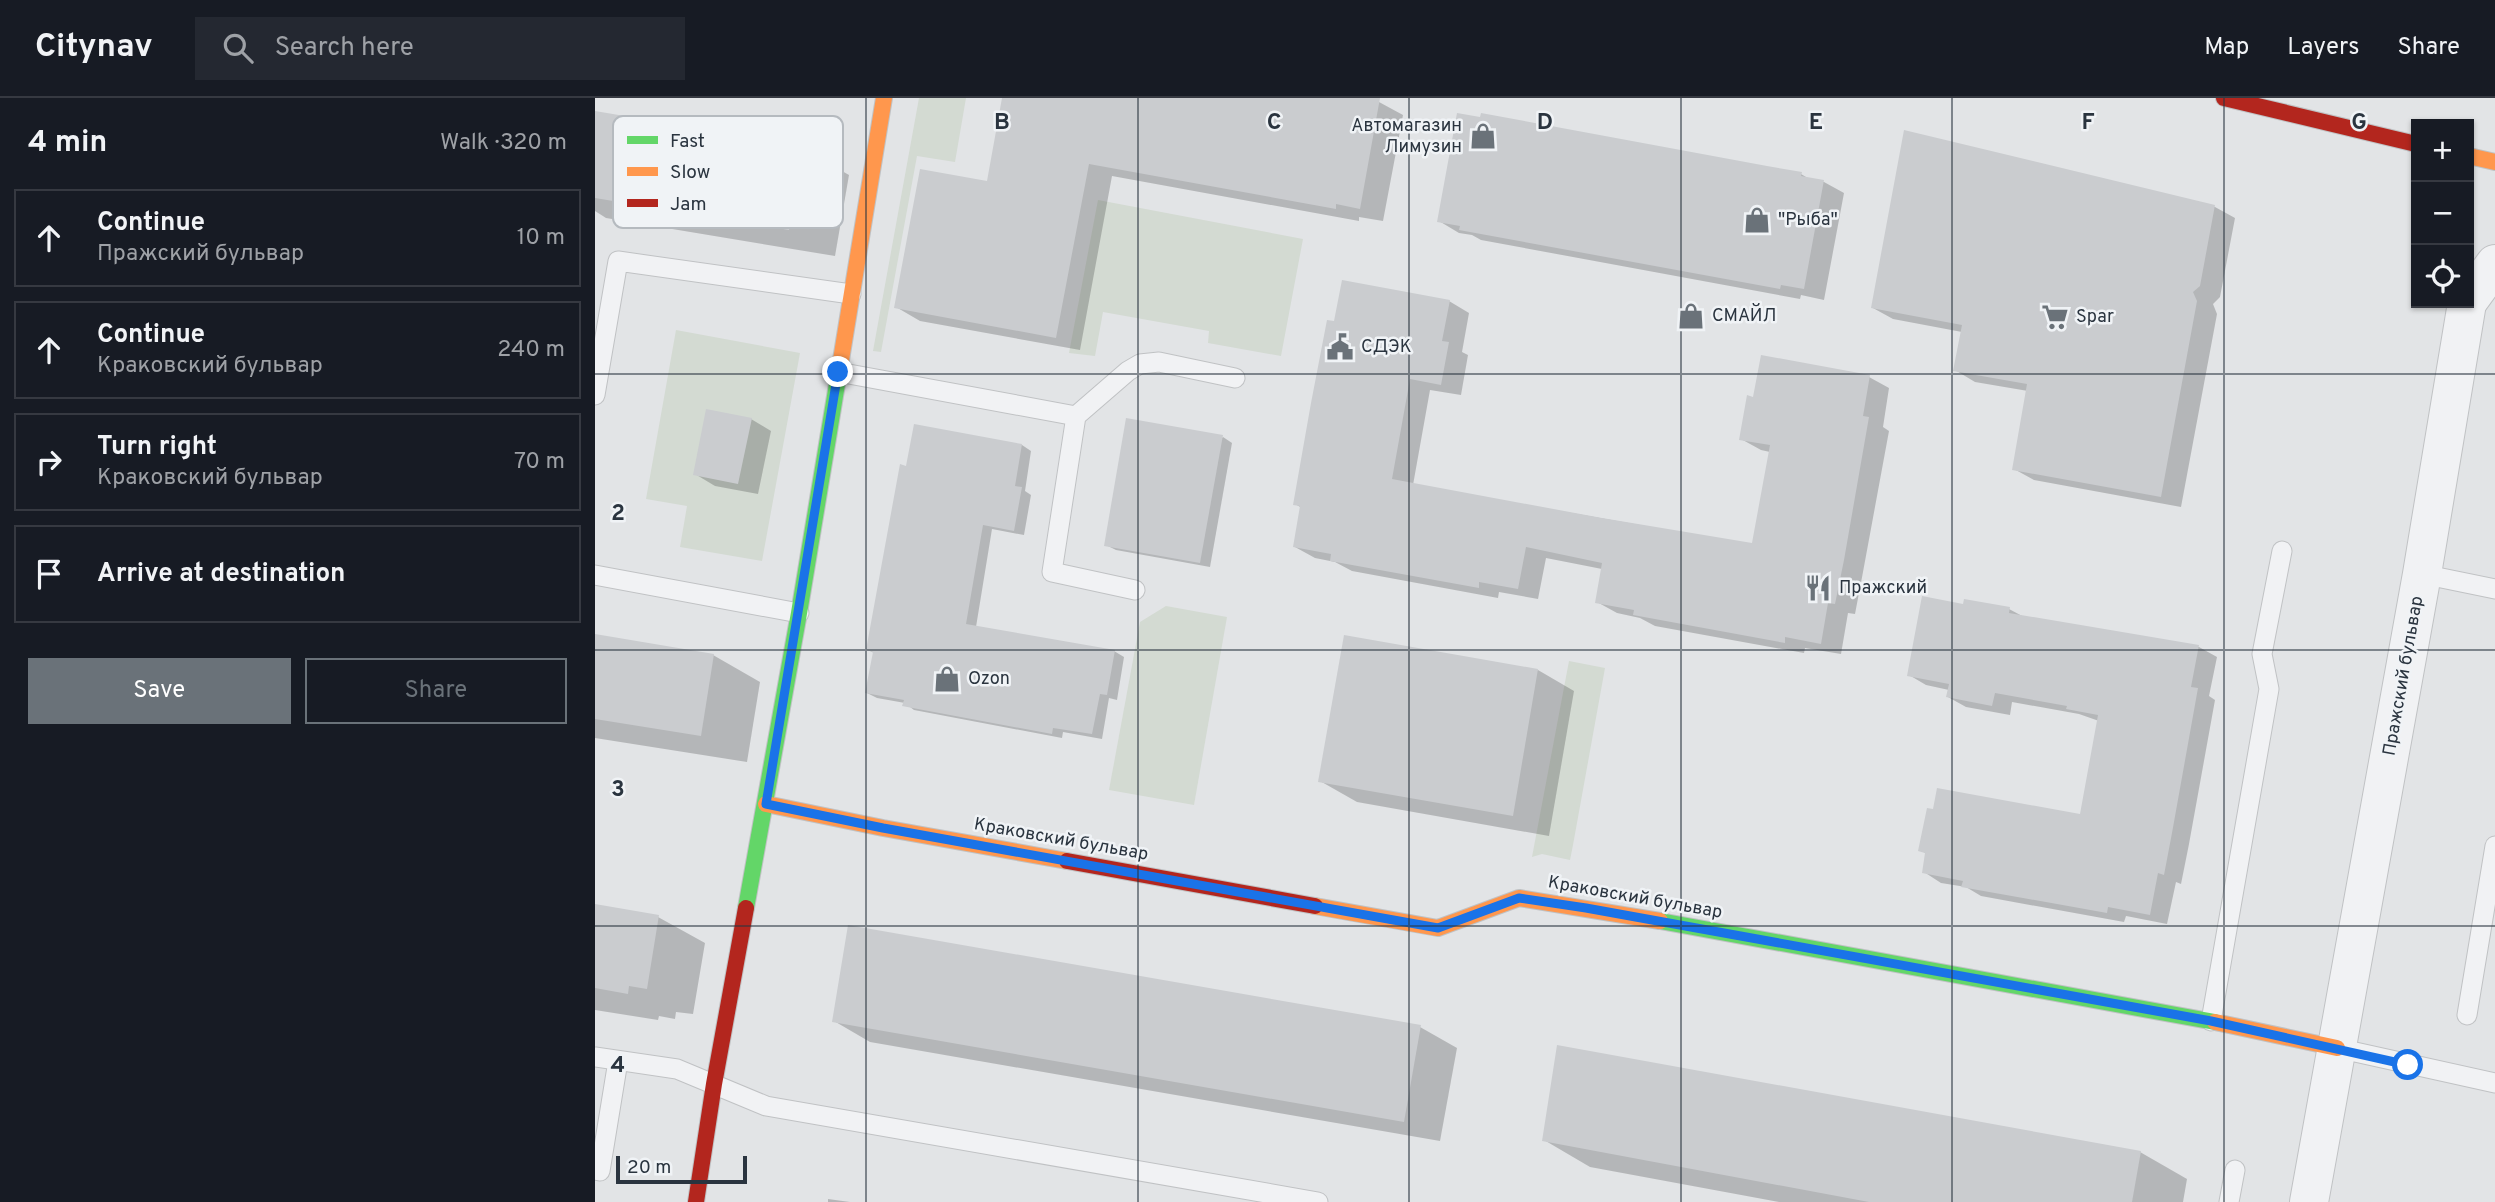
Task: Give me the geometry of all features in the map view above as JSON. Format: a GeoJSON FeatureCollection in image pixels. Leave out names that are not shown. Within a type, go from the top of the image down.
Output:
{"type":"FeatureCollection","features":[{"type":"Feature","properties":{"kind":"street"},"geometry":{"type":"LineString","coordinates":[[696,1202],[714,1084],[799,613],[884,98]]}},
{"type":"Feature","properties":{"kind":"street"},"geometry":{"type":"LineString","coordinates":[[2224,98],[2411,146]]}},
{"type":"Feature","properties":{"kind":"street"},"geometry":{"type":"LineString","coordinates":[[2474,157],[2495,162]]}},
{"type":"Feature","properties":{"kind":"street"},"geometry":{"type":"LineString","coordinates":[[2474,293],[2495,264]]}},
{"type":"Feature","properties":{"kind":"street","name":"Пражский бульвар"},"geometry":{"type":"LineString","coordinates":[[2309,1202],[2422,574],[2467,308]]}},
{"type":"Feature","properties":{"kind":"street","name":"Краковский бульвар"},"geometry":{"type":"LineString","coordinates":[[766,804],[883,828],[1438,928],[1519,898],[2211,1021],[2337,1048]]}},
{"type":"Feature","properties":{"kind":"lane"},"geometry":{"type":"LineString","coordinates":[[595,395],[618,261],[851,294]]}},
{"type":"Feature","properties":{"kind":"lane"},"geometry":{"type":"LineString","coordinates":[[1135,590],[1052,572],[1076,416],[1128,371],[1140,364],[1159,362],[1235,378]]}},
{"type":"Feature","properties":{"kind":"lane"},"geometry":{"type":"LineString","coordinates":[[838,372],[1076,416]]}},
{"type":"Feature","properties":{"kind":"lane"},"geometry":{"type":"LineString","coordinates":[[2211,1021],[2269,689],[2262,654],[2282,551]]}},
{"type":"Feature","properties":{"kind":"lane"},"geometry":{"type":"LineString","coordinates":[[2422,574],[2495,589]]}},
{"type":"Feature","properties":{"kind":"lane"},"geometry":{"type":"LineString","coordinates":[[595,575],[799,613]]}},
{"type":"Feature","properties":{"kind":"lane"},"geometry":{"type":"LineString","coordinates":[[2467,1015],[2495,846]]}},
{"type":"Feature","properties":{"kind":"lane"},"geometry":{"type":"LineString","coordinates":[[2337,1048],[2495,1083]]}},
{"type":"Feature","properties":{"kind":"lane"},"geometry":{"type":"LineString","coordinates":[[595,1057],[677,1069],[766,1106],[1318,1202]]}},
{"type":"Feature","properties":{"kind":"lane"},"geometry":{"type":"LineString","coordinates":[[595,1170],[600,1171],[618,1061]]}},
{"type":"Feature","properties":{"kind":"lane"},"geometry":{"type":"LineString","coordinates":[[2229,1202],[2235,1170]]}},
{"type":"Feature","properties":{"kind":"shaded area"},"geometry":{"type":"Polygon","coordinates":[[[919,98],[966,98],[955,162],[917,156],[881,352],[873,351],[919,98]]]}},
{"type":"Feature","properties":{"kind":"shaded area"},"geometry":{"type":"Polygon","coordinates":[[[1098,200],[1303,239],[1281,356],[1208,343],[1209,331],[1103,312],[1095,356],[1069,353],[1098,200]]]}},
{"type":"Feature","properties":{"kind":"shaded area"},"geometry":{"type":"Polygon","coordinates":[[[676,330],[800,353],[762,561],[680,547],[687,506],[646,499],[676,330]]]}},
{"type":"Feature","properties":{"kind":"shaded area"},"geometry":{"type":"Polygon","coordinates":[[[1166,606],[1227,617],[1194,805],[1109,790],[1140,622],[1166,606]]]}},
{"type":"Feature","properties":{"kind":"shaded area"},"geometry":{"type":"Polygon","coordinates":[[[1569,661],[1605,668],[1573,845],[1570,860],[1542,854],[1532,857],[1569,661]]]}},
{"type":"Feature","properties":{"kind":"building"},"geometry":{"type":"Polygon","coordinates":[[[1002,98],[1380,98],[1360,209],[1336,204],[1336,209],[1089,164],[1056,338],[894,308],[920,169],[987,181],[1002,98]]]}},
{"type":"Feature","properties":{"kind":"building"},"geometry":{"type":"Polygon","coordinates":[[[595,111],[625,116],[613,116],[613,201],[595,198],[595,111]]]}},
{"type":"Feature","properties":{"kind":"building"},"geometry":{"type":"Polygon","coordinates":[[[1457,113],[1480,117],[1481,113],[1802,172],[1801,176],[1824,180],[1804,289],[1781,285],[1780,289],[1459,230],[1460,226],[1437,222],[1457,113]]]}},
{"type":"Feature","properties":{"kind":"building","name":"Spar"},"geometry":{"type":"Polygon","coordinates":[[[1904,130],[2215,205],[2200,286],[2193,292],[2197,301],[2161,497],[2012,470],[2027,384],[1953,371],[1962,325],[1871,308],[1904,130]]]}},
{"type":"Feature","properties":{"kind":"building"},"geometry":{"type":"Polygon","coordinates":[[[1342,280],[1450,300],[1442,341],[1449,342],[1441,385],[1410,379],[1392,479],[1602,518],[1752,543],[1770,445],[1739,440],[1747,395],[1753,397],[1761,355],[1870,375],[1863,416],[1869,417],[1844,560],[1835,604],[1828,603],[1821,644],[1785,637],[1785,643],[1633,615],[1634,610],[1595,603],[1602,563],[1526,547],[1518,589],[1479,582],[1479,588],[1330,561],[1331,554],[1293,547],[1300,506],[1293,505],[1311,403],[1327,320],[1334,321],[1342,280]]]}},
{"type":"Feature","properties":{"kind":"building"},"geometry":{"type":"Polygon","coordinates":[[[706,409],[752,418],[738,484],[693,475],[706,409]]]}},
{"type":"Feature","properties":{"kind":"building"},"geometry":{"type":"Polygon","coordinates":[[[1126,418],[1223,435],[1200,563],[1104,546],[1126,418]]]}},
{"type":"Feature","properties":{"kind":"building"},"geometry":{"type":"Polygon","coordinates":[[[914,424],[1022,444],[1015,486],[1022,487],[1014,531],[983,525],[966,624],[1115,650],[1107,695],[1100,694],[1092,734],[1053,728],[1052,734],[902,706],[904,700],[865,693],[873,652],[866,650],[900,464],[906,466],[914,424]]]}},
{"type":"Feature","properties":{"kind":"building"},"geometry":{"type":"Polygon","coordinates":[[[1922,596],[1963,604],[1964,599],[2010,607],[2009,613],[2199,645],[2191,687],[2198,688],[2172,833],[2164,875],[2158,873],[2150,915],[2108,907],[2107,913],[1961,887],[1963,881],[1922,873],[1925,853],[1918,851],[1927,808],[1933,809],[1937,788],[2080,814],[2098,715],[2066,709],[2067,706],[1995,693],[1992,706],[1946,697],[1949,684],[1907,676],[1922,596]]]}},
{"type":"Feature","properties":{"kind":"building"},"geometry":{"type":"Polygon","coordinates":[[[595,634],[714,654],[701,736],[595,719],[595,634]]]}},
{"type":"Feature","properties":{"kind":"building"},"geometry":{"type":"Polygon","coordinates":[[[1344,635],[1538,669],[1513,816],[1318,782],[1344,635]]]}},
{"type":"Feature","properties":{"kind":"building"},"geometry":{"type":"Polygon","coordinates":[[[595,904],[659,915],[647,989],[629,986],[628,994],[595,988],[595,904]]]}},
{"type":"Feature","properties":{"kind":"building"},"geometry":{"type":"Polygon","coordinates":[[[848,925],[1421,1025],[1404,1122],[832,1022],[848,925]]]}},
{"type":"Feature","properties":{"kind":"building"},"geometry":{"type":"Polygon","coordinates":[[[1557,1045],[2141,1151],[2132,1202],[1869,1202],[1542,1141],[1557,1045]]]}},
{"type":"Feature","properties":{"kind":"traffic: fast"},"geometry":{"type":"LineString","coordinates":[[746,908],[840,366]]}},
{"type":"Feature","properties":{"kind":"traffic: fast"},"geometry":{"type":"LineString","coordinates":[[1660,921],[2215,1022]]}},
{"type":"Feature","properties":{"kind":"traffic: slow"},"geometry":{"type":"LineString","coordinates":[[840,366],[884,98]]}},
{"type":"Feature","properties":{"kind":"traffic: slow"},"geometry":{"type":"LineString","coordinates":[[2474,157],[2495,162]]}},
{"type":"Feature","properties":{"kind":"traffic: slow"},"geometry":{"type":"LineString","coordinates":[[766,804],[1067,861]]}},
{"type":"Feature","properties":{"kind":"traffic: slow"},"geometry":{"type":"LineString","coordinates":[[1315,906],[1438,928],[1519,898],[1660,921]]}},
{"type":"Feature","properties":{"kind":"traffic: slow"},"geometry":{"type":"LineString","coordinates":[[2215,1022],[2337,1048]]}},
{"type":"Feature","properties":{"kind":"traffic: jam"},"geometry":{"type":"LineString","coordinates":[[2224,98],[2411,143]]}},
{"type":"Feature","properties":{"kind":"traffic: jam"},"geometry":{"type":"LineString","coordinates":[[1067,861],[1315,906]]}},
{"type":"Feature","properties":{"kind":"traffic: jam"},"geometry":{"type":"LineString","coordinates":[[696,1202],[746,908]]}},
{"type":"Feature","properties":{"kind":"place","name":"Автомагазин Лимузин"},"geometry":{"type":"Point","coordinates":[1483,136]}},
{"type":"Feature","properties":{"kind":"place","name":"\"Рыба\""},"geometry":{"type":"Point","coordinates":[1757,220]}},
{"type":"Feature","properties":{"kind":"place","name":"СМАЙЛ"},"geometry":{"type":"Point","coordinates":[1691,316]}},
{"type":"Feature","properties":{"kind":"place","name":"Spar"},"geometry":{"type":"Point","coordinates":[2055,317]}},
{"type":"Feature","properties":{"kind":"place","name":"СДЭК"},"geometry":{"type":"Point","coordinates":[1340,347]}},
{"type":"Feature","properties":{"kind":"place","name":"Пражский"},"geometry":{"type":"Point","coordinates":[1818,588]}},
{"type":"Feature","properties":{"kind":"place","name":"Ozon"},"geometry":{"type":"Point","coordinates":[947,679]}},
{"type":"Feature","properties":{"kind":"route"},"geometry":{"type":"LineString","coordinates":[[838,372],[766,804],[883,828],[1438,928],[1519,898],[1586,908],[2211,1021],[2408,1065]]}}]}
